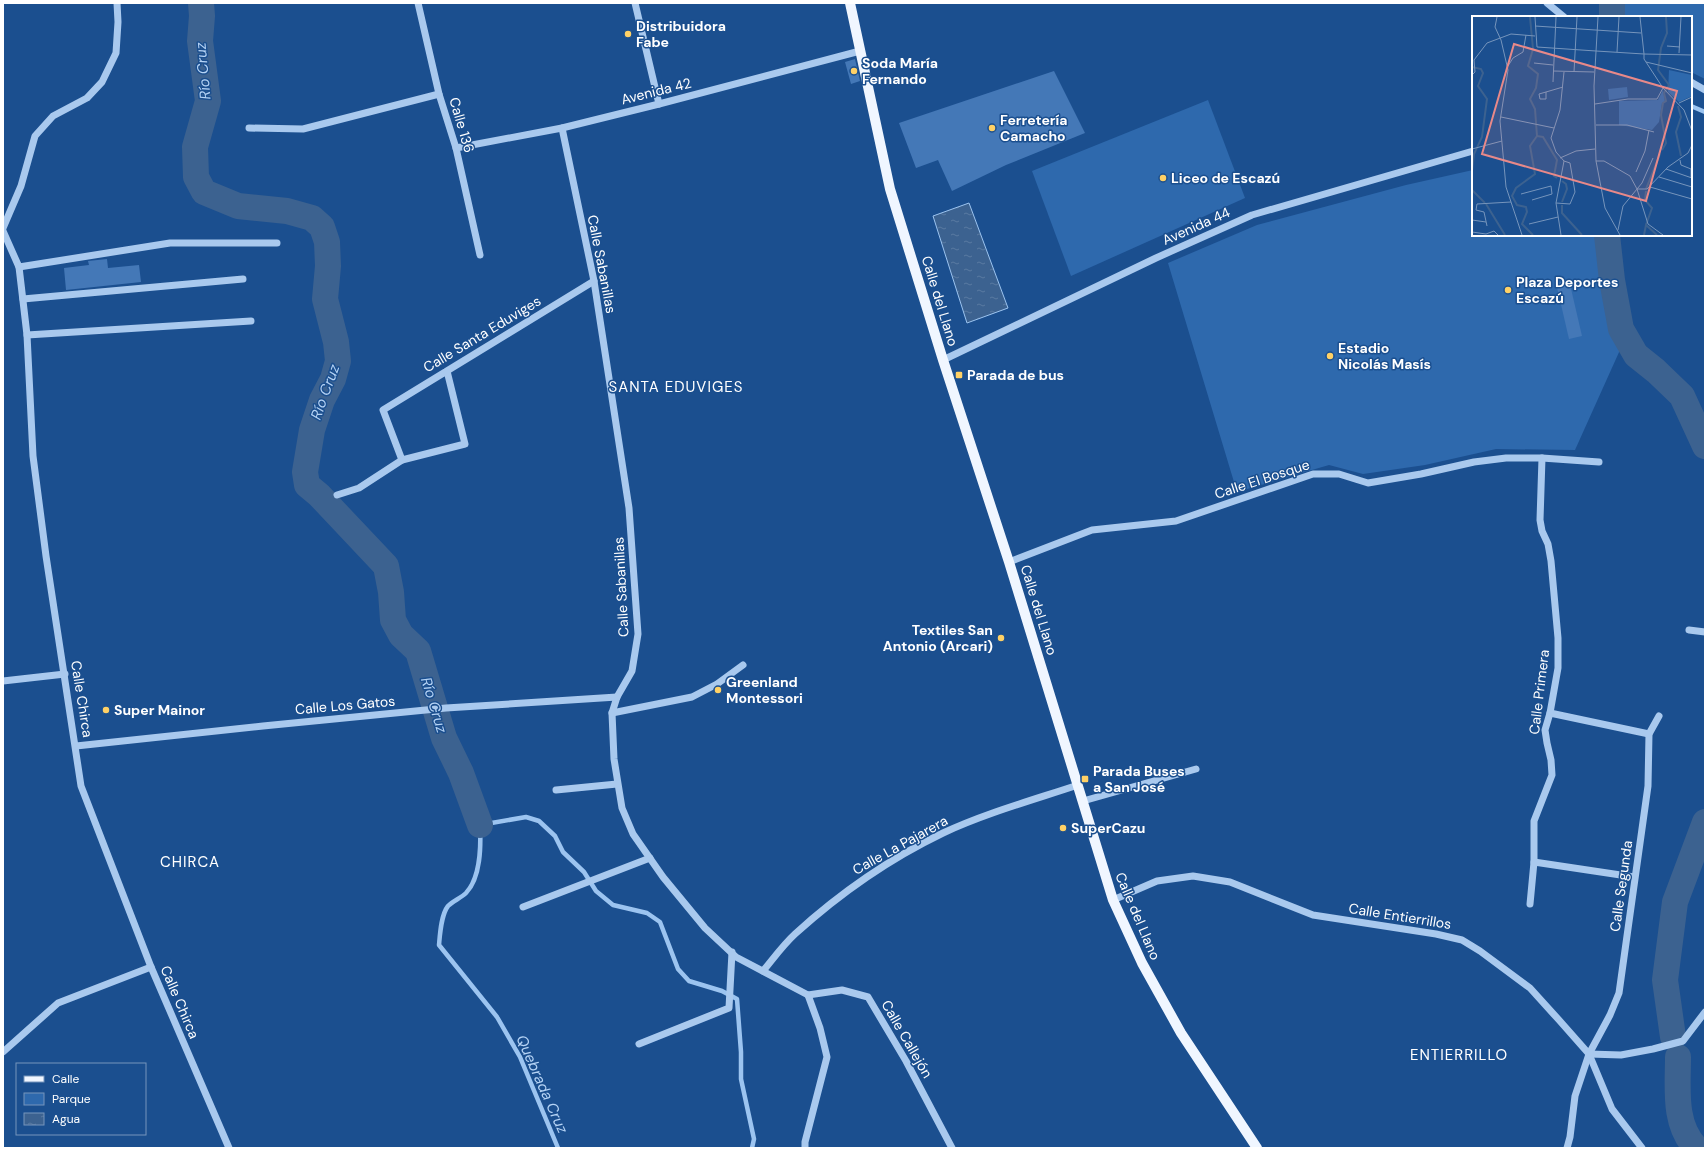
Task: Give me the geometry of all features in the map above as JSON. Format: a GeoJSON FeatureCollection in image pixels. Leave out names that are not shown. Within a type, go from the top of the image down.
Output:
{"type":"FeatureCollection","features":[{"type":"Feature","properties":{"kind":"main road","name":"Calle del Llano"},"geometry":{"type":"LineString","coordinates":[[850,3],[890,188],[943,360],[1009,562],[1113,900],[1142,963],[1181,1032],[1257,1148]]}},
{"type":"Feature","properties":{"kind":"street"},"geometry":{"type":"LineString","coordinates":[[3,229],[21,186],[34,136],[53,116],[87,98],[102,82],[116,53],[118,22],[117,3]]}},
{"type":"Feature","properties":{"kind":"street","name":"Calle 136"},"geometry":{"type":"LineString","coordinates":[[418,3],[440,94],[456,148],[480,255]]}},
{"type":"Feature","properties":{"kind":"street"},"geometry":{"type":"LineString","coordinates":[[635,3],[659,104]]}},
{"type":"Feature","properties":{"kind":"street"},"geometry":{"type":"LineString","coordinates":[[1547,3],[1562,16]]}},
{"type":"Feature","properties":{"kind":"street","name":"Avenida 42"},"geometry":{"type":"LineString","coordinates":[[456,148],[562,128],[860,51]]}},
{"type":"Feature","properties":{"kind":"street"},"geometry":{"type":"LineString","coordinates":[[1692,83],[1705,90]]}},
{"type":"Feature","properties":{"kind":"street"},"geometry":{"type":"LineString","coordinates":[[249,128],[303,129],[440,94]]}},
{"type":"Feature","properties":{"kind":"street","name":"Calle Sabanillas"},"geometry":{"type":"LineString","coordinates":[[562,128],[594,281],[629,508],[638,634],[632,670],[617,697],[612,713],[617,784],[622,808],[633,834],[663,877],[705,928],[736,957],[808,995]]}},
{"type":"Feature","properties":{"kind":"street","name":"Avenida 44"},"geometry":{"type":"LineString","coordinates":[[943,360],[1156,258],[1252,215],[1472,151]]}},
{"type":"Feature","properties":{"kind":"street","name":"Calle Chirca"},"geometry":{"type":"LineString","coordinates":[[3,229],[19,267],[27,335],[33,456],[46,556],[81,786],[151,967],[229,1148]]}},
{"type":"Feature","properties":{"kind":"street"},"geometry":{"type":"LineString","coordinates":[[19,267],[170,243],[277,243]]}},
{"type":"Feature","properties":{"kind":"street"},"geometry":{"type":"LineString","coordinates":[[23,299],[243,279]]}},
{"type":"Feature","properties":{"kind":"street","name":"Calle Santa Eduviges"},"geometry":{"type":"LineString","coordinates":[[402,460],[383,410],[594,281]]}},
{"type":"Feature","properties":{"kind":"street"},"geometry":{"type":"LineString","coordinates":[[27,335],[251,321]]}},
{"type":"Feature","properties":{"kind":"street"},"geometry":{"type":"LineString","coordinates":[[337,495],[359,488],[402,460],[465,444],[447,371]]}},
{"type":"Feature","properties":{"kind":"street","name":"Calle El Bosque"},"geometry":{"type":"LineString","coordinates":[[1009,562],[1092,530],[1176,521],[1313,474],[1339,474],[1368,483],[1421,474],[1474,462],[1506,458],[1542,458],[1599,462]]}},
{"type":"Feature","properties":{"kind":"street","name":"Calle Primera"},"geometry":{"type":"LineString","coordinates":[[1530,904],[1534,862],[1534,821],[1552,775],[1551,760],[1545,730],[1550,713],[1558,668],[1558,638],[1551,561],[1548,544],[1542,531],[1540,520],[1542,458]]}},
{"type":"Feature","properties":{"kind":"street"},"geometry":{"type":"LineString","coordinates":[[1690,630],[1705,632]]}},
{"type":"Feature","properties":{"kind":"street"},"geometry":{"type":"LineString","coordinates":[[612,713],[692,697],[717,684],[743,665]]}},
{"type":"Feature","properties":{"kind":"street"},"geometry":{"type":"LineString","coordinates":[[3,681],[64,674]]}},
{"type":"Feature","properties":{"kind":"street","name":"Calle Los Gatos"},"geometry":{"type":"LineString","coordinates":[[76,746],[446,708],[617,697]]}},
{"type":"Feature","properties":{"kind":"street"},"geometry":{"type":"LineString","coordinates":[[1550,713],[1649,734]]}},
{"type":"Feature","properties":{"kind":"street","name":"Calle Segunda"},"geometry":{"type":"LineString","coordinates":[[1566,1148],[1570,1137],[1575,1096],[1589,1054],[1610,1015],[1619,993],[1634,877],[1648,786],[1649,734],[1659,716]]}},
{"type":"Feature","properties":{"kind":"street"},"geometry":{"type":"LineString","coordinates":[[1083,801],[1196,769]]}},
{"type":"Feature","properties":{"kind":"street"},"geometry":{"type":"LineString","coordinates":[[556,790],[617,784]]}},
{"type":"Feature","properties":{"kind":"street","name":"Calle La Pajarera"},"geometry":{"type":"LineString","coordinates":[[763,971],[794,935],[851,888],[895,860],[950,830],[1002,810],[1078,785]]}},
{"type":"Feature","properties":{"kind":"street"},"geometry":{"type":"LineString","coordinates":[[523,907],[650,858]]}},
{"type":"Feature","properties":{"kind":"street"},"geometry":{"type":"LineString","coordinates":[[1534,862],[1634,877]]}},
{"type":"Feature","properties":{"kind":"street","name":"Calle Entierrillos"},"geometry":{"type":"LineString","coordinates":[[1113,900],[1157,881],[1193,876],[1230,882],[1313,915],[1436,934],[1462,940],[1480,951],[1530,988],[1589,1054],[1612,1109],[1642,1148]]}},
{"type":"Feature","properties":{"kind":"street"},"geometry":{"type":"LineString","coordinates":[[640,1044],[729,1008],[732,952]]}},
{"type":"Feature","properties":{"kind":"street"},"geometry":{"type":"LineString","coordinates":[[3,1052],[58,1002],[151,967]]}},
{"type":"Feature","properties":{"kind":"street","name":"Calle Callejón"},"geometry":{"type":"LineString","coordinates":[[808,995],[842,990],[868,998],[906,1061],[952,1148]]}},
{"type":"Feature","properties":{"kind":"street"},"geometry":{"type":"LineString","coordinates":[[805,1148],[805,1142],[827,1057],[820,1028],[808,995]]}},
{"type":"Feature","properties":{"kind":"street"},"geometry":{"type":"LineString","coordinates":[[1589,1054],[1621,1055],[1683,1041],[1705,1012]]}},
{"type":"Feature","properties":{"kind":"green space"},"geometry":{"type":"Polygon","coordinates":[[[1623,3],[1705,3],[1705,79],[1692,72],[1692,16],[1623,16],[1623,3]]]}},
{"type":"Feature","properties":{"kind":"green space"},"geometry":{"type":"Polygon","coordinates":[[[1208,100],[1245,198],[1071,276],[1032,171],[1208,100]]]}},
{"type":"Feature","properties":{"kind":"green space","name":"Estadio Nicolás Masís"},"geometry":{"type":"Polygon","coordinates":[[[1472,170],[1472,236],[1602,236],[1610,317],[1620,350],[1575,450],[1496,449],[1425,465],[1363,474],[1329,465],[1237,492],[1168,263],[1257,225],[1406,185],[1472,170]]]}},
{"type":"Feature","properties":{"kind":"water"},"geometry":{"type":"Polygon","coordinates":[[[969,203],[1008,308],[967,323],[933,216],[969,203]]]}},
{"type":"Feature","properties":{"kind":"building","name":"Soda María Fernando"},"geometry":{"type":"Polygon","coordinates":[[[855,59],[860,81],[851,84],[845,62],[855,59]]]}},
{"type":"Feature","properties":{"kind":"building","name":"Ferretería Camacho"},"geometry":{"type":"Polygon","coordinates":[[[1054,71],[1085,133],[1006,165],[952,191],[938,160],[916,168],[899,123],[1054,71]]]}},
{"type":"Feature","properties":{"kind":"building"},"geometry":{"type":"Polygon","coordinates":[[[107,259],[108,268],[139,265],[141,282],[66,290],[64,268],[89,265],[88,261],[107,259]]]}},
{"type":"Feature","properties":{"kind":"building"},"geometry":{"type":"Polygon","coordinates":[[[1569,280],[1582,336],[1569,339],[1556,283],[1569,280]]]}},
{"type":"Feature","properties":{"kind":"waterway","name":"Río Cruz"},"geometry":{"type":"LineString","coordinates":[[201,3],[202,16],[200,41],[208,101],[195,147],[196,177],[204,192],[238,206],[287,211],[312,218],[322,227],[327,242],[328,266],[325,299],[336,342],[338,361],[333,379],[322,400],[312,430],[305,472],[307,485],[319,495],[386,566],[391,592],[393,620],[401,635],[418,651],[444,738],[461,773],[480,825]]}},
{"type":"Feature","properties":{"kind":"waterway"},"geometry":{"type":"LineString","coordinates":[[1612,3],[1612,16]]}},
{"type":"Feature","properties":{"kind":"waterway"},"geometry":{"type":"LineString","coordinates":[[1692,106],[1705,112]]}},
{"type":"Feature","properties":{"kind":"waterway"},"geometry":{"type":"LineString","coordinates":[[1607,236],[1612,280],[1621,329],[1636,355],[1656,371],[1682,396],[1705,446]]}},
{"type":"Feature","properties":{"kind":"waterway","name":"Quebrada Cruz"},"geometry":{"type":"LineString","coordinates":[[558,1148],[520,1057],[497,1017],[439,945],[441,925],[448,906],[466,893],[475,879],[480,852],[480,825],[526,817],[539,821],[555,836],[563,852],[584,872],[596,891],[613,905],[647,913],[660,922],[678,969],[689,981],[722,991],[737,999],[741,1052],[741,1079],[754,1139],[752,1148]]}},
{"type":"Feature","properties":{"kind":"waterway"},"geometry":{"type":"LineString","coordinates":[[1673,1037],[1665,980],[1675,902],[1705,822]]}},
{"type":"Feature","properties":{"kind":"waterway"},"geometry":{"type":"LineString","coordinates":[[1678,1057],[1678,1105],[1680,1117],[1683,1128],[1696,1148]]}},
{"type":"Feature","properties":{"kind":"place","name":"Distribuidora Fabe"},"geometry":{"type":"Point","coordinates":[628,34]}},
{"type":"Feature","properties":{"kind":"place","name":"Soda María Fernando"},"geometry":{"type":"Point","coordinates":[854,71]}},
{"type":"Feature","properties":{"kind":"place","name":"Ferretería Camacho"},"geometry":{"type":"Point","coordinates":[992,128]}},
{"type":"Feature","properties":{"kind":"place","name":"Liceo de Escazú"},"geometry":{"type":"Point","coordinates":[1163,178]}},
{"type":"Feature","properties":{"kind":"place","name":"Plaza Deportes Escazú"},"geometry":{"type":"Point","coordinates":[1508,290]}},
{"type":"Feature","properties":{"kind":"place","name":"Estadio Nicolás Masís"},"geometry":{"type":"Point","coordinates":[1330,356]}},
{"type":"Feature","properties":{"kind":"place","name":"Parada de bus"},"geometry":{"type":"Point","coordinates":[959,375]}},
{"type":"Feature","properties":{"kind":"place","name":"Textiles San Antonio (Arcari)"},"geometry":{"type":"Point","coordinates":[1001,638]}},
{"type":"Feature","properties":{"kind":"place","name":"Greenland Montessori"},"geometry":{"type":"Point","coordinates":[718,690]}},
{"type":"Feature","properties":{"kind":"place","name":"Super Mainor"},"geometry":{"type":"Point","coordinates":[106,710]}},
{"type":"Feature","properties":{"kind":"place","name":"Parada Buses a San José"},"geometry":{"type":"Point","coordinates":[1085,779]}},
{"type":"Feature","properties":{"kind":"place","name":"SuperCazu"},"geometry":{"type":"Point","coordinates":[1063,828]}},
{"type":"Feature","properties":{"kind":"district","name":"SANTA EDUVIGES"},"geometry":{"type":"Point","coordinates":[676,387]}},
{"type":"Feature","properties":{"kind":"district","name":"CHIRCA"},"geometry":{"type":"Point","coordinates":[190,862]}},
{"type":"Feature","properties":{"kind":"district","name":"ENTIERRILLO"},"geometry":{"type":"Point","coordinates":[1459,1055]}}]}
